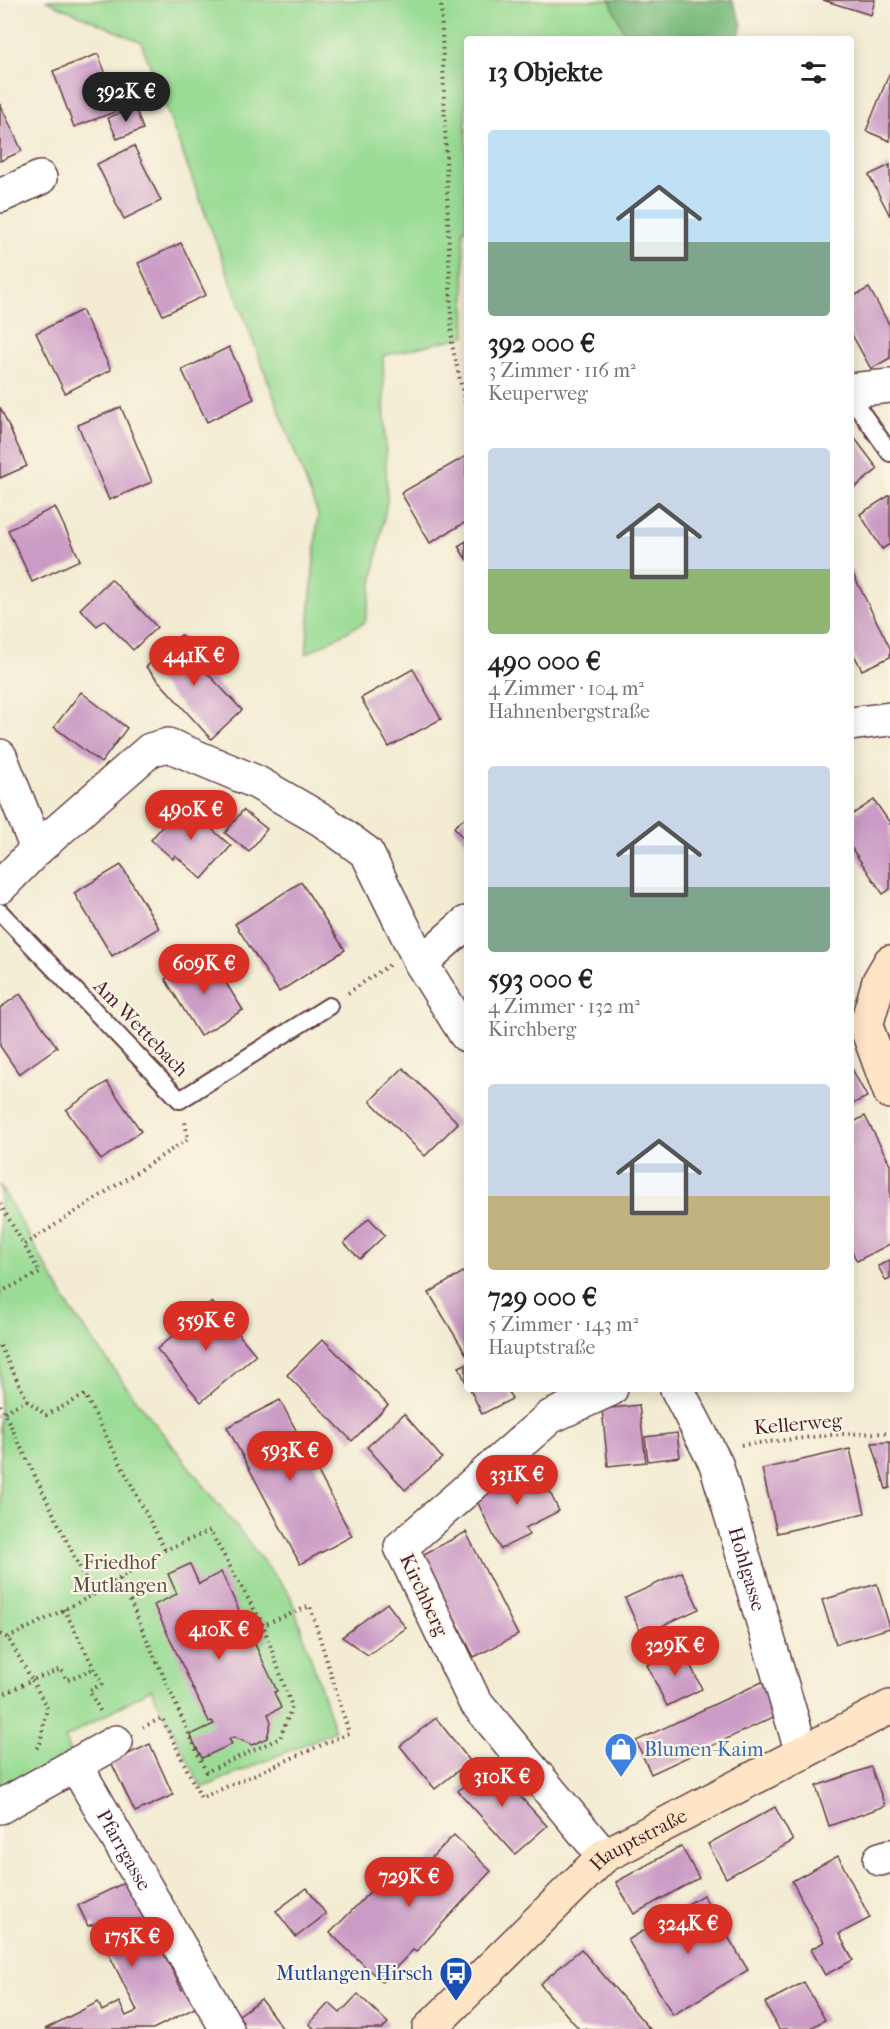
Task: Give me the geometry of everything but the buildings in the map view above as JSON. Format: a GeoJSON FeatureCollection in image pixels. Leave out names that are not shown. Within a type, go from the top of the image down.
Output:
{"type":"FeatureCollection","features":[{"type":"Feature","properties":{"kind":"street"},"geometry":{"type":"LineString","coordinates":[[0,196],[40,178]]}},
{"type":"Feature","properties":{"kind":"street"},"geometry":{"type":"LineString","coordinates":[[854,390],[890,386]]}},
{"type":"Feature","properties":{"kind":"street"},"geometry":{"type":"LineString","coordinates":[[854,723],[890,718]]}},
{"type":"Feature","properties":{"kind":"street"},"geometry":{"type":"LineString","coordinates":[[0,887],[37,849],[150,750],[168,746],[256,782],[322,820],[367,852],[418,955],[464,1032]]}},
{"type":"Feature","properties":{"kind":"street"},"geometry":{"type":"LineString","coordinates":[[0,756],[37,849]]}},
{"type":"Feature","properties":{"kind":"street"},"geometry":{"type":"LineString","coordinates":[[418,955],[464,925]]}},
{"type":"Feature","properties":{"kind":"street"},"geometry":{"type":"LineString","coordinates":[[890,962],[858,1028],[890,1092]]}},
{"type":"Feature","properties":{"kind":"street","name":"Kirchberg"},"geometry":{"type":"LineString","coordinates":[[604,1392],[550,1417],[401,1547],[474,1700],[604,1856]]}},
{"type":"Feature","properties":{"kind":"street","name":"Hohlgasse"},"geometry":{"type":"LineString","coordinates":[[679,1392],[716,1464],[802,1753]]}},
{"type":"Feature","properties":{"kind":"street","name":"Hauptstraße"},"geometry":{"type":"LineString","coordinates":[[429,2029],[604,1856],[890,1707]]}},
{"type":"Feature","properties":{"kind":"street"},"geometry":{"type":"LineString","coordinates":[[0,1807],[116,1742]]}},
{"type":"Feature","properties":{"kind":"street","name":"Pfarrgasse"},"geometry":{"type":"LineString","coordinates":[[75,1764],[227,2029]]}},
{"type":"Feature","properties":{"kind":"lane"},"geometry":{"type":"LineString","coordinates":[[854,402],[890,453]]}},
{"type":"Feature","properties":{"kind":"lane","name":"Am Wettebach"},"geometry":{"type":"LineString","coordinates":[[0,912],[180,1100],[329,1006]]}},
{"type":"Feature","properties":{"kind":"path"},"geometry":{"type":"LineString","coordinates":[[441,0],[452,345],[464,397]]}},
{"type":"Feature","properties":{"kind":"path"},"geometry":{"type":"LineString","coordinates":[[329,1006],[418,955]]}},
{"type":"Feature","properties":{"kind":"path"},"geometry":{"type":"LineString","coordinates":[[24,1245],[188,1139],[180,1100]]}},
{"type":"Feature","properties":{"kind":"path"},"geometry":{"type":"LineString","coordinates":[[0,1204],[40,1272],[0,1292]]}},
{"type":"Feature","properties":{"kind":"path"},"geometry":{"type":"LineString","coordinates":[[0,1346],[27,1400],[46,1415],[85,1395],[165,1550]]}},
{"type":"Feature","properties":{"kind":"path"},"geometry":{"type":"LineString","coordinates":[[2,1413],[27,1400]]}},
{"type":"Feature","properties":{"kind":"path"},"geometry":{"type":"LineString","coordinates":[[0,1405],[93,1595]]}},
{"type":"Feature","properties":{"kind":"path","name":"Kellerweg"},"geometry":{"type":"LineString","coordinates":[[716,1464],[740,1445],[840,1434],[890,1433]]}},
{"type":"Feature","properties":{"kind":"path"},"geometry":{"type":"LineString","coordinates":[[8,1638],[93,1595],[165,1550],[210,1531],[263,1625],[292,1707],[280,1738],[206,1772],[120,1579]]}},
{"type":"Feature","properties":{"kind":"path"},"geometry":{"type":"LineString","coordinates":[[64,1609],[102,1684],[89,1690],[116,1742],[162,1718],[201,1798],[348,1733],[310,1606],[263,1625]]}},
{"type":"Feature","properties":{"kind":"path"},"geometry":{"type":"LineString","coordinates":[[0,1634],[8,1638],[47,1708],[40,1743],[32,1757]]}},
{"type":"Feature","properties":{"kind":"path"},"geometry":{"type":"LineString","coordinates":[[0,1696],[32,1680],[62,1669],[67,1680],[94,1668]]}},
{"type":"Feature","properties":{"kind":"green space"},"geometry":{"type":"Polygon","coordinates":[[[45,0],[610,0],[626,36],[464,36],[464,336],[383,356],[387,501],[365,622],[306,654],[318,514],[141,42],[45,0]]]}},
{"type":"Feature","properties":{"kind":"green space"},"geometry":{"type":"Polygon","coordinates":[[[610,0],[732,0],[742,24],[739,36],[626,36],[610,0]]]}},
{"type":"Feature","properties":{"kind":"green space","name":"Friedhof Mutlangen"},"geometry":{"type":"Polygon","coordinates":[[[0,1185],[71,1310],[128,1389],[290,1595],[335,1731],[202,1788],[151,1689],[65,1738],[70,1754],[0,1791],[0,1185]]]}},
{"type":"Feature","properties":{"kind":"place","name":"Blumen-Kaim"},"geometry":{"type":"Point","coordinates":[621,1778]}},
{"type":"Feature","properties":{"kind":"place","name":"Mutlangen Hirsch"},"geometry":{"type":"Point","coordinates":[456,2002]}}]}
